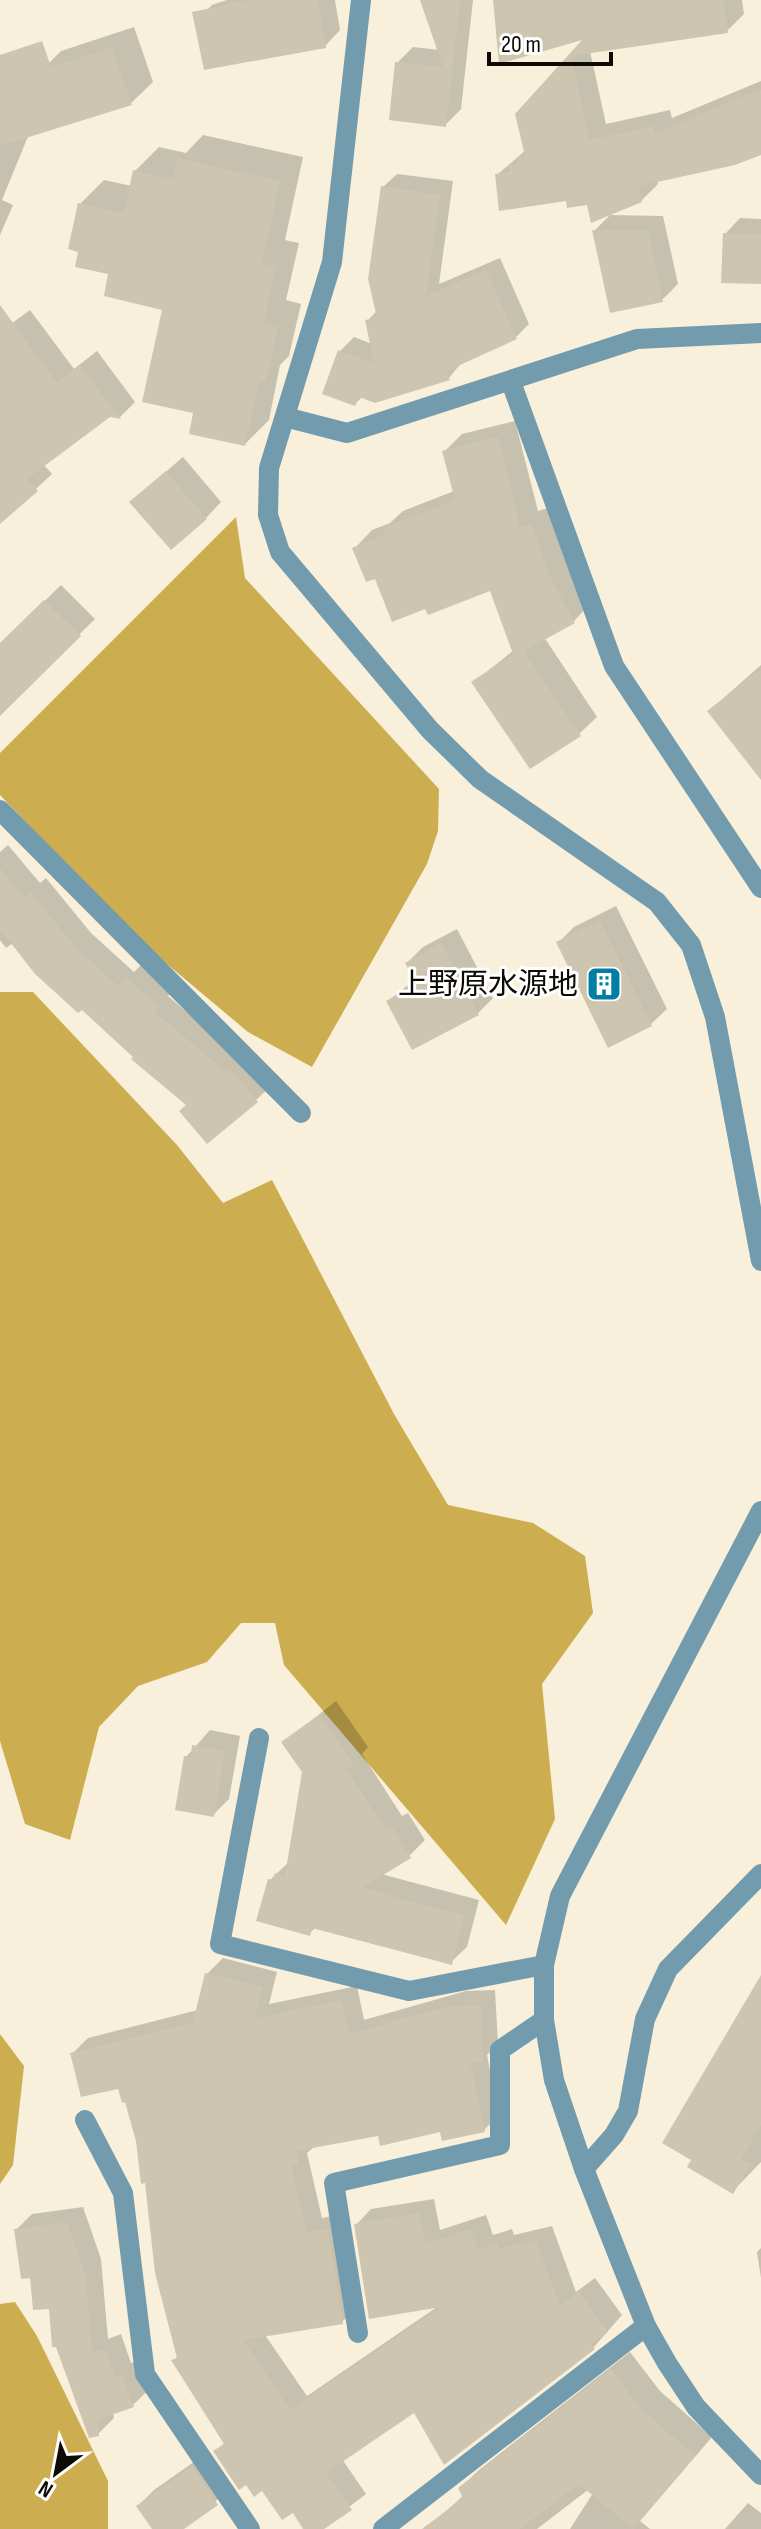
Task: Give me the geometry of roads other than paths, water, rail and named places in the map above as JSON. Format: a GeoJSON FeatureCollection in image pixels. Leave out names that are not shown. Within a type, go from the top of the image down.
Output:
{"type":"FeatureCollection","features":[{"type":"Feature","properties":{"kind":"street"},"geometry":{"type":"LineString","coordinates":[[361,0],[332,262],[269,468],[268,515],[280,552],[450,750],[480,779],[657,902],[691,945],[715,1017],[761,1261]]}},
{"type":"Feature","properties":{"kind":"street"},"geometry":{"type":"LineString","coordinates":[[285,417],[347,433],[637,339],[761,333]]}},
{"type":"Feature","properties":{"kind":"street"},"geometry":{"type":"LineString","coordinates":[[511,382],[614,666],[761,888]]}},
{"type":"Feature","properties":{"kind":"street"},"geometry":{"type":"LineString","coordinates":[[0,810],[301,1113]]}},
{"type":"Feature","properties":{"kind":"street"},"geometry":{"type":"LineString","coordinates":[[761,1511],[560,1896],[544,1965],[544,2020],[554,2080],[584,2169],[646,2326],[696,2407],[761,2475]]}},
{"type":"Feature","properties":{"kind":"street"},"geometry":{"type":"LineString","coordinates":[[259,1738],[220,1944],[409,1991],[544,1965]]}},
{"type":"Feature","properties":{"kind":"street"},"geometry":{"type":"LineString","coordinates":[[584,2169],[614,2135],[628,2111],[645,2019],[668,1969],[761,1874]]}},
{"type":"Feature","properties":{"kind":"street"},"geometry":{"type":"LineString","coordinates":[[358,2333],[334,2183],[500,2145],[500,2050],[544,2020]]}},
{"type":"Feature","properties":{"kind":"street"},"geometry":{"type":"LineString","coordinates":[[85,2120],[123,2193],[145,2374],[250,2529]]}},
{"type":"Feature","properties":{"kind":"street"},"geometry":{"type":"LineString","coordinates":[[383,2529],[646,2326]]}},
{"type":"Feature","properties":{"kind":"place","name":"上野原水源地"},"geometry":{"type":"Point","coordinates":[604,984]}}]}
